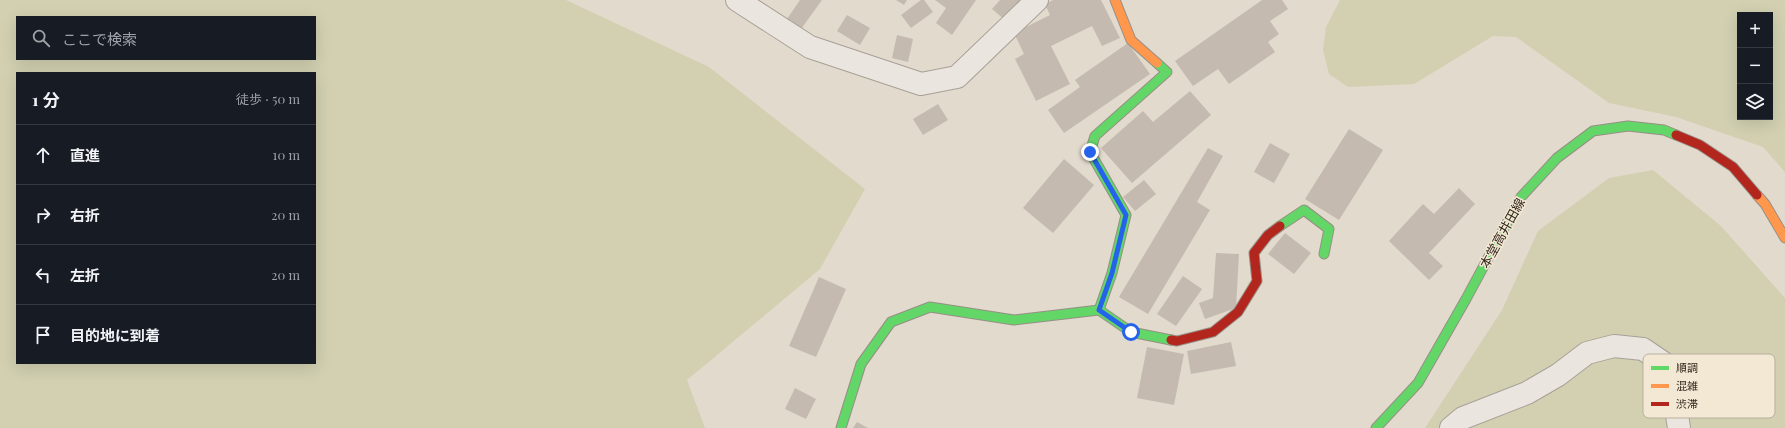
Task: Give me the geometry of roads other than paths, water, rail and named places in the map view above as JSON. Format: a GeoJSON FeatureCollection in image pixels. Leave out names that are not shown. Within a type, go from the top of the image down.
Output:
{"type":"FeatureCollection","features":[{"type":"Feature","properties":{"kind":"street"},"geometry":{"type":"LineString","coordinates":[[737,0],[810,47],[921,84],[957,77],[1037,0]]}},
{"type":"Feature","properties":{"kind":"street"},"geometry":{"type":"LineString","coordinates":[[1099,310],[1112,273],[1126,215],[1090,152],[1095,136],[1167,72],[1131,40],[1115,0]]}},
{"type":"Feature","properties":{"kind":"street","name":"本堂高井田線"},"geometry":{"type":"LineString","coordinates":[[1376,428],[1418,383],[1466,299],[1521,197],[1557,158],[1593,131],[1628,126],[1664,130],[1700,145],[1733,167],[1765,204],[1785,238]]}},
{"type":"Feature","properties":{"kind":"street"},"geometry":{"type":"LineString","coordinates":[[841,428],[861,364],[890,322],[930,307],[1014,320],[1099,310],[1131,332],[1177,341],[1213,332],[1238,312],[1256,281],[1254,253],[1268,235],[1304,210],[1330,229],[1324,254]]}},
{"type":"Feature","properties":{"kind":"street"},"geometry":{"type":"LineString","coordinates":[[1450,428],[1463,418],[1527,393],[1558,375],[1587,353],[1614,346],[1643,349],[1650,354]]}},
{"type":"Feature","properties":{"kind":"street"},"geometry":{"type":"LineString","coordinates":[[1677,418],[1679,428]]}}]}
